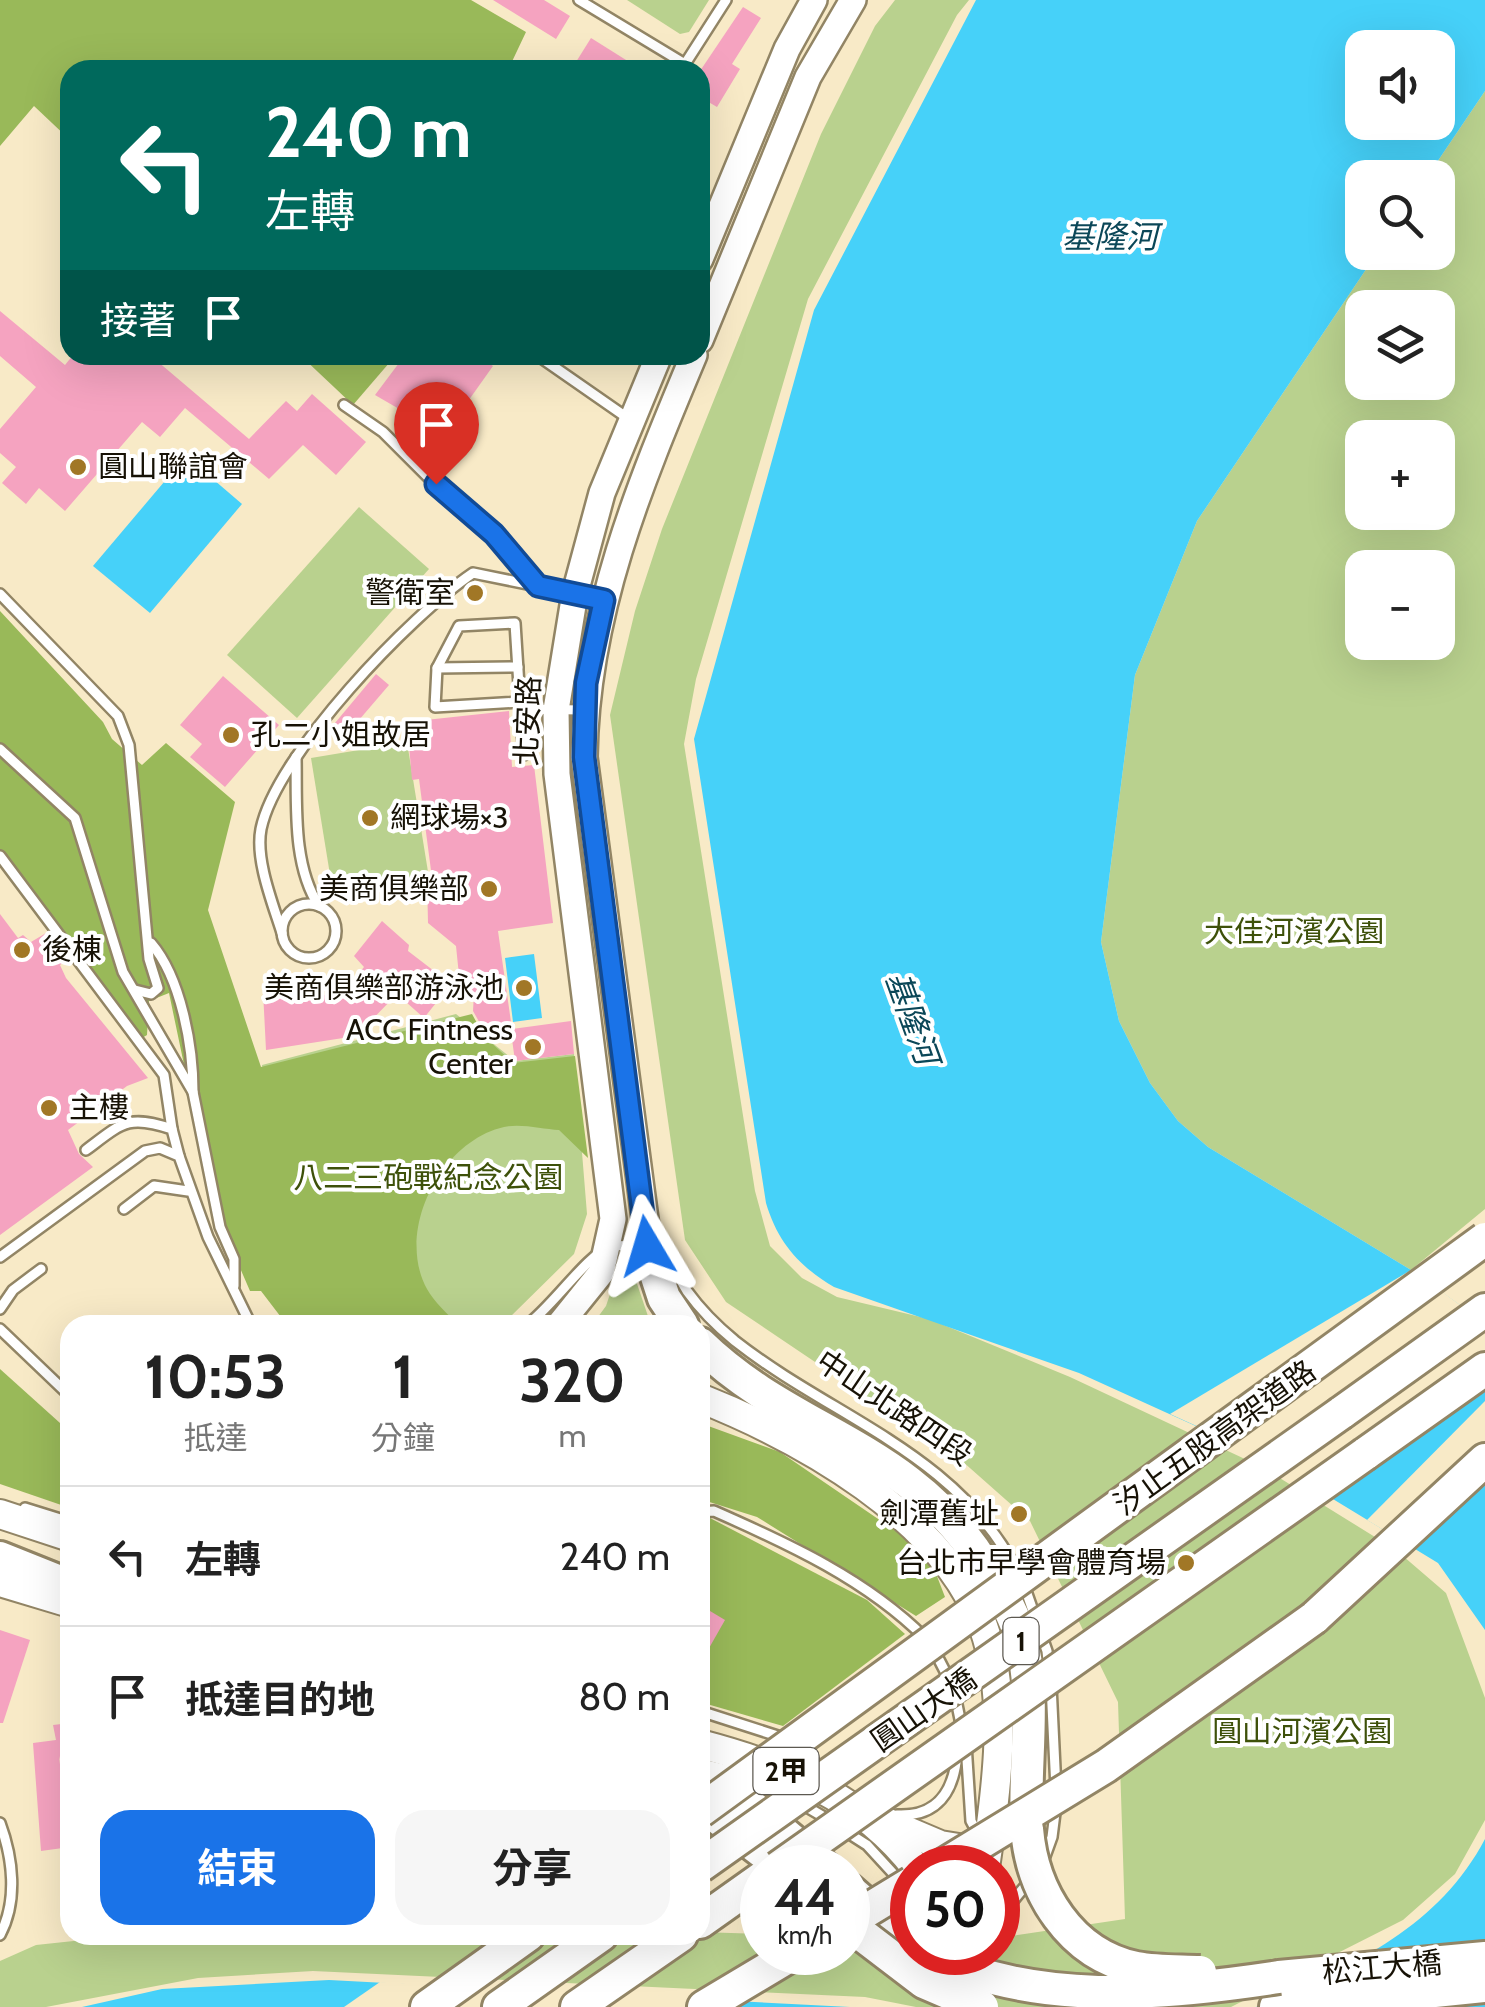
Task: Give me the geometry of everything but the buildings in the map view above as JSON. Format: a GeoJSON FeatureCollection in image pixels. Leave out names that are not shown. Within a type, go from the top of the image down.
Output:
{"type":"FeatureCollection","features":[{"type":"Feature","properties":{"kind":"highway","name":"汐止五股高架道路"},"geometry":{"type":"LineString","coordinates":[[710,1804],[1485,1238]]}},
{"type":"Feature","properties":{"kind":"highway"},"geometry":{"type":"LineString","coordinates":[[647,1246],[664,1298],[675,1315]]}},
{"type":"Feature","properties":{"kind":"highway","name":"圓山大橋"},"geometry":{"type":"LineString","coordinates":[[710,1859],[1485,1310]]}},
{"type":"Feature","properties":{"kind":"highway"},"geometry":{"type":"LineString","coordinates":[[710,1352],[731,1370],[892,1468],[930,1495],[962,1529],[1005,1599],[1019,1633],[1026,1668],[1029,1854],[1048,1901],[1072,1932],[1111,1960],[1278,1992]]}},
{"type":"Feature","properties":{"kind":"highway","name":"圓山大橋"},"geometry":{"type":"LineString","coordinates":[[813,1845],[1485,1369]]}},
{"type":"Feature","properties":{"kind":"highway"},"geometry":{"type":"LineString","coordinates":[[976,1845],[1226,1685],[1372,1569],[1485,1460]]}},
{"type":"Feature","properties":{"kind":"highway"},"geometry":{"type":"LineString","coordinates":[[0,1534],[60,1558]]}},
{"type":"Feature","properties":{"kind":"highway"},"geometry":{"type":"LineString","coordinates":[[0,1558],[60,1582]]}},
{"type":"Feature","properties":{"kind":"highway"},"geometry":{"type":"LineString","coordinates":[[710,1783],[750,1805],[797,1845]]}},
{"type":"Feature","properties":{"kind":"highway"},"geometry":{"type":"LineString","coordinates":[[710,1817],[757,1845]]}},
{"type":"Feature","properties":{"kind":"highway"},"geometry":{"type":"LineString","coordinates":[[710,1915],[740,1894]]}},
{"type":"Feature","properties":{"kind":"highway"},"geometry":{"type":"LineString","coordinates":[[870,1908],[890,1926]]}},
{"type":"Feature","properties":{"kind":"highway"},"geometry":{"type":"LineString","coordinates":[[870,1940],[924,1982],[979,2007]]}},
{"type":"Feature","properties":{"kind":"highway"},"geometry":{"type":"LineString","coordinates":[[427,2007],[514,1945]]}},
{"type":"Feature","properties":{"kind":"highway"},"geometry":{"type":"LineString","coordinates":[[499,2007],[587,1945]]}},
{"type":"Feature","properties":{"kind":"highway"},"geometry":{"type":"LineString","coordinates":[[578,2007],[667,1945]]}},
{"type":"Feature","properties":{"kind":"highway","name":"松江大橋"},"geometry":{"type":"LineString","coordinates":[[1278,1992],[1485,1958]]}},
{"type":"Feature","properties":{"kind":"highway"},"geometry":{"type":"LineString","coordinates":[[704,2007],[758,1975]]}},
{"type":"Feature","properties":{"kind":"highway"},"geometry":{"type":"LineString","coordinates":[[968,1975],[1062,1996],[1189,1990],[1278,1992]]}},
{"type":"Feature","properties":{"kind":"highway","name":"松江大橋"},"geometry":{"type":"LineString","coordinates":[[1278,1992],[1485,1986]]}},
{"type":"Feature","properties":{"kind":"main road"},"geometry":{"type":"LineString","coordinates":[[710,231],[787,49],[814,0]]}},
{"type":"Feature","properties":{"kind":"main road"},"geometry":{"type":"LineString","coordinates":[[710,316],[808,77],[852,0]]}},
{"type":"Feature","properties":{"kind":"main road","name":"北安路"},"geometry":{"type":"LineString","coordinates":[[568,1315],[588,1294],[610,1247],[613,1219],[557,774],[556,710],[575,593],[602,494],[655,365]]}},
{"type":"Feature","properties":{"kind":"main road","name":"北安路"},"geometry":{"type":"LineString","coordinates":[[658,1315],[650,1303],[641,1269],[647,1246],[584,757],[585,710],[604,600],[632,503],[690,365]]}},
{"type":"Feature","properties":{"kind":"main road"},"geometry":{"type":"LineString","coordinates":[[710,1368],[780,1419],[791,1439]]}},
{"type":"Feature","properties":{"kind":"main road"},"geometry":{"type":"LineString","coordinates":[[710,1403],[791,1439],[904,1517],[943,1558],[983,1626],[997,1724],[996,1790],[988,1845]]}},
{"type":"Feature","properties":{"kind":"main road"},"geometry":{"type":"LineString","coordinates":[[9,1510],[60,1533]]}},
{"type":"Feature","properties":{"kind":"main road"},"geometry":{"type":"LineString","coordinates":[[0,1582],[60,1600]]}},
{"type":"Feature","properties":{"kind":"main road","name":"2甲"},"geometry":{"type":"LineString","coordinates":[[710,1747],[793,1773],[866,1814],[895,1845]]}},
{"type":"Feature","properties":{"kind":"main road"},"geometry":{"type":"LineString","coordinates":[[866,1814],[940,1845]]}},
{"type":"Feature","properties":{"kind":"main road"},"geometry":{"type":"LineString","coordinates":[[941,1975],[944,2007]]}},
{"type":"Feature","properties":{"kind":"main road"},"geometry":{"type":"LineString","coordinates":[[976,1975],[979,2007]]}},
{"type":"Feature","properties":{"kind":"lane"},"geometry":{"type":"LineString","coordinates":[[580,0],[678,60]]}},
{"type":"Feature","properties":{"kind":"lane"},"geometry":{"type":"LineString","coordinates":[[687,60],[726,0]]}},
{"type":"Feature","properties":{"kind":"lane"},"geometry":{"type":"LineString","coordinates":[[710,252],[734,259]]}},
{"type":"Feature","properties":{"kind":"lane"},"geometry":{"type":"LineString","coordinates":[[550,365],[616,414],[632,420]]}},
{"type":"Feature","properties":{"kind":"lane"},"geometry":{"type":"LineString","coordinates":[[344,405],[383,432],[450,499],[494,534],[538,586]]}},
{"type":"Feature","properties":{"kind":"lane"},"geometry":{"type":"LineString","coordinates":[[296,754],[302,860],[309,891],[336,926],[333,944],[321,956],[295,955],[282,934],[260,832],[273,793],[296,754],[440,596],[473,573],[604,600]]}},
{"type":"Feature","properties":{"kind":"lane"},"geometry":{"type":"LineString","coordinates":[[0,594],[118,716],[129,744],[134,833],[151,942],[149,959],[158,988],[151,994],[132,989]]}},
{"type":"Feature","properties":{"kind":"lane"},"geometry":{"type":"LineString","coordinates":[[515,623],[520,702],[439,708],[434,702],[438,668],[459,626],[515,623]]}},
{"type":"Feature","properties":{"kind":"lane"},"geometry":{"type":"LineString","coordinates":[[438,668],[518,668]]}},
{"type":"Feature","properties":{"kind":"lane"},"geometry":{"type":"LineString","coordinates":[[524,756],[520,709],[585,710]]}},
{"type":"Feature","properties":{"kind":"lane"},"geometry":{"type":"LineString","coordinates":[[0,749],[75,818],[132,989],[193,1092]]}},
{"type":"Feature","properties":{"kind":"lane"},"geometry":{"type":"LineString","coordinates":[[0,856],[164,1075],[188,1191],[247,1315]]}},
{"type":"Feature","properties":{"kind":"lane"},"geometry":{"type":"LineString","coordinates":[[282,934],[293,909],[319,906]]}},
{"type":"Feature","properties":{"kind":"lane"},"geometry":{"type":"LineString","coordinates":[[151,942],[162,956],[175,989],[220,1227],[234,1260],[234,1286]]}},
{"type":"Feature","properties":{"kind":"lane"},"geometry":{"type":"LineString","coordinates":[[86,1150],[122,1124],[140,1118],[172,1128]]}},
{"type":"Feature","properties":{"kind":"lane"},"geometry":{"type":"LineString","coordinates":[[0,1257],[145,1151],[160,1148],[180,1156]]}},
{"type":"Feature","properties":{"kind":"lane"},"geometry":{"type":"LineString","coordinates":[[124,1209],[154,1186],[188,1191]]}},
{"type":"Feature","properties":{"kind":"lane"},"geometry":{"type":"LineString","coordinates":[[540,1315],[557,1301],[590,1260],[610,1247],[647,1246]]}},
{"type":"Feature","properties":{"kind":"lane","name":"中山北路四段"},"geometry":{"type":"LineString","coordinates":[[647,1246],[667,1258],[708,1315]]}},
{"type":"Feature","properties":{"kind":"lane"},"geometry":{"type":"LineString","coordinates":[[0,1309],[13,1290],[41,1270]]}},
{"type":"Feature","properties":{"kind":"lane","name":"中山北路四段"},"geometry":{"type":"LineString","coordinates":[[710,1317],[735,1341],[920,1458],[960,1490],[1001,1540],[1014,1564],[1033,1603],[1047,1651],[1056,1805],[1042,1863],[1020,1892]]}},
{"type":"Feature","properties":{"kind":"lane"},"geometry":{"type":"LineString","coordinates":[[0,1329],[60,1386]]}},
{"type":"Feature","properties":{"kind":"lane"},"geometry":{"type":"LineString","coordinates":[[9,1510],[60,1520]]}},
{"type":"Feature","properties":{"kind":"lane"},"geometry":{"type":"LineString","coordinates":[[710,1511],[792,1546],[895,1608],[942,1660],[969,1757],[971,1821],[980,1845]]}},
{"type":"Feature","properties":{"kind":"lane"},"geometry":{"type":"LineString","coordinates":[[710,1714],[794,1741],[866,1814],[910,1816],[929,1810],[946,1797],[955,1779],[963,1732]]}},
{"type":"Feature","properties":{"kind":"lane"},"geometry":{"type":"LineString","coordinates":[[710,1766],[740,1773],[812,1809],[867,1845],[890,1868]]}},
{"type":"Feature","properties":{"kind":"lane"},"geometry":{"type":"LineString","coordinates":[[0,1823],[9,1848],[10,1888],[10,1916],[0,1935]]}},
{"type":"Feature","properties":{"kind":"green space"},"geometry":{"type":"Polygon","coordinates":[[[0,0],[471,0],[526,32],[513,60],[60,60],[60,131],[34,106],[0,146],[0,0]]]}},
{"type":"Feature","properties":{"kind":"green space"},"geometry":{"type":"Polygon","coordinates":[[[627,0],[709,0],[689,32],[680,34],[627,0]]]}},
{"type":"Feature","properties":{"kind":"green space","name":"圓山河濱公園"},"geometry":{"type":"Polygon","coordinates":[[[895,0],[969,0],[957,15],[808,299],[696,679],[684,744],[755,1191],[770,1246],[802,1278],[837,1297],[929,1319],[1070,1377],[1262,1467],[1396,1550],[1446,1593],[1485,1698],[1485,1820],[1455,1874],[1403,1920],[1231,2007],[916,2007],[865,1997],[313,1971],[198,1978],[46,2007],[0,2007],[0,1961],[36,1945],[60,1942],[710,1945],[710,1932],[740,1933],[740,1975],[870,1975],[870,1941],[890,1946],[890,1975],[1020,1975],[1020,1935],[1125,1919],[1118,1702],[1030,1521],[962,1461],[726,1302],[685,1240],[610,715],[635,611],[662,529],[821,134],[875,26],[895,0]]]}},
{"type":"Feature","properties":{"kind":"green space","name":"大佳河濱公園"},"geometry":{"type":"Polygon","coordinates":[[[1485,91],[1485,1209],[1411,1270],[1208,1147],[1178,1121],[1150,1083],[1119,1021],[1101,942],[1135,675],[1197,521],[1345,301],[1345,400],[1455,400],[1455,290],[1352,290],[1366,270],[1455,270],[1455,160],[1438,160],[1485,91]]]}},
{"type":"Feature","properties":{"kind":"green space"},"geometry":{"type":"Polygon","coordinates":[[[311,365],[387,365],[353,405],[311,365]]]}},
{"type":"Feature","properties":{"kind":"green space"},"geometry":{"type":"Polygon","coordinates":[[[359,507],[429,569],[297,718],[227,655],[359,507]]]}},
{"type":"Feature","properties":{"kind":"green space"},"geometry":{"type":"Polygon","coordinates":[[[0,611],[103,722],[112,739],[142,765],[166,743],[235,802],[208,910],[261,1067],[472,1014],[484,1036],[513,1063],[575,1056],[588,1158],[559,1130],[504,1127],[461,1150],[444,1169],[421,1216],[417,1241],[419,1266],[427,1289],[448,1315],[279,1315],[261,1291],[250,1291],[214,1208],[169,993],[149,1001],[147,1035],[142,1038],[0,855],[0,611]]]}},
{"type":"Feature","properties":{"kind":"green space","name":"網球場×3"},"geometry":{"type":"Polygon","coordinates":[[[407,742],[429,878],[333,893],[311,758],[407,742]]]}},
{"type":"Feature","properties":{"kind":"green space","name":"八二三砲戰紀念公園"},"geometry":{"type":"Polygon","coordinates":[[[456,1014],[515,1061],[574,1054],[587,1214],[574,1254],[512,1315],[338,1315],[281,1214],[262,1065],[456,1014]]]}},
{"type":"Feature","properties":{"kind":"green space"},"geometry":{"type":"Polygon","coordinates":[[[632,1269],[648,1315],[599,1315],[617,1273],[632,1269]]]}},
{"type":"Feature","properties":{"kind":"green space"},"geometry":{"type":"Polygon","coordinates":[[[0,1369],[60,1423],[60,1505],[0,1484],[0,1369]]]}},
{"type":"Feature","properties":{"kind":"green space"},"geometry":{"type":"Polygon","coordinates":[[[710,1427],[780,1452],[928,1553],[945,1597],[916,1616],[757,1517],[710,1502],[710,1427]]]}},
{"type":"Feature","properties":{"kind":"green space"},"geometry":{"type":"Polygon","coordinates":[[[710,1518],[867,1600],[905,1634],[783,1726],[710,1705],[710,1518]]]}},
{"type":"Feature","properties":{"kind":"water","name":"基隆河"},"geometry":{"type":"Polygon","coordinates":[[[976,0],[1485,0],[1485,91],[1455,135],[1455,30],[1345,30],[1345,140],[1452,140],[1438,160],[1345,160],[1345,270],[1366,270],[1352,290],[1345,290],[1345,301],[1197,521],[1135,675],[1101,942],[1119,1021],[1150,1083],[1178,1121],[1208,1147],[1411,1270],[1485,1323],[1485,1630],[1438,1563],[1264,1457],[1079,1373],[834,1287],[800,1262],[777,1230],[766,1203],[694,739],[814,310],[976,0]]]}},
{"type":"Feature","properties":{"kind":"water"},"geometry":{"type":"Polygon","coordinates":[[[186,456],[242,504],[150,613],[93,566],[186,456]]]}},
{"type":"Feature","properties":{"kind":"water","name":"美商俱樂部游泳池"},"geometry":{"type":"Polygon","coordinates":[[[534,954],[542,1018],[513,1022],[505,958],[534,954]]]}},
{"type":"Feature","properties":{"kind":"water"},"geometry":{"type":"Polygon","coordinates":[[[1485,1839],[1485,2007],[1256,2007],[1323,1978],[1387,1943],[1442,1898],[1485,1839]]]}},
{"type":"Feature","properties":{"kind":"water"},"geometry":{"type":"Polygon","coordinates":[[[329,1980],[850,2007],[82,2007],[162,1989],[329,1980]]]}},
{"type":"Feature","properties":{"kind":"pier"},"geometry":{"type":"Polygon","coordinates":[[[1411,1270],[1423,1278],[1214,1434],[1170,1414],[1411,1270]]]}},
{"type":"Feature","properties":{"kind":"pier"},"geometry":{"type":"Polygon","coordinates":[[[1430,1283],[1485,1323],[1485,1378],[1322,1492],[1220,1437],[1430,1283]]]}},
{"type":"Feature","properties":{"kind":"pier"},"geometry":{"type":"Polygon","coordinates":[[[1485,1401],[1485,1450],[1400,1540],[1367,1520],[1485,1401]]]}},
{"type":"Feature","properties":{"kind":"pier"},"geometry":{"type":"Polygon","coordinates":[[[380,1982],[701,1998],[686,2007],[344,2007],[380,1982]]]}},
{"type":"Feature","properties":{"kind":"place","name":"圓山聯誼會"},"geometry":{"type":"Point","coordinates":[78,467]}},
{"type":"Feature","properties":{"kind":"place","name":"警衛室"},"geometry":{"type":"Point","coordinates":[475,593]}},
{"type":"Feature","properties":{"kind":"place","name":"孔二小姐故居"},"geometry":{"type":"Point","coordinates":[231,735]}},
{"type":"Feature","properties":{"kind":"place","name":"網球場×3"},"geometry":{"type":"Point","coordinates":[370,818]}},
{"type":"Feature","properties":{"kind":"place","name":"美商俱樂部"},"geometry":{"type":"Point","coordinates":[489,889]}},
{"type":"Feature","properties":{"kind":"place","name":"後棟"},"geometry":{"type":"Point","coordinates":[22,950]}},
{"type":"Feature","properties":{"kind":"place","name":"美商俱樂部游泳池"},"geometry":{"type":"Point","coordinates":[524,988]}},
{"type":"Feature","properties":{"kind":"place","name":"ACC Fintness Center"},"geometry":{"type":"Point","coordinates":[533,1047]}},
{"type":"Feature","properties":{"kind":"place","name":"主樓"},"geometry":{"type":"Point","coordinates":[49,1108]}},
{"type":"Feature","properties":{"kind":"place","name":"劍潭舊址"},"geometry":{"type":"Point","coordinates":[1019,1514]}},
{"type":"Feature","properties":{"kind":"place","name":"台北市早學會體育場"},"geometry":{"type":"Point","coordinates":[1186,1563]}},
{"type":"Feature","properties":{"kind":"route"},"geometry":{"type":"LineString","coordinates":[[436,484],[494,534],[538,586],[604,600],[586,683],[584,757],[647,1246]]}}]}
